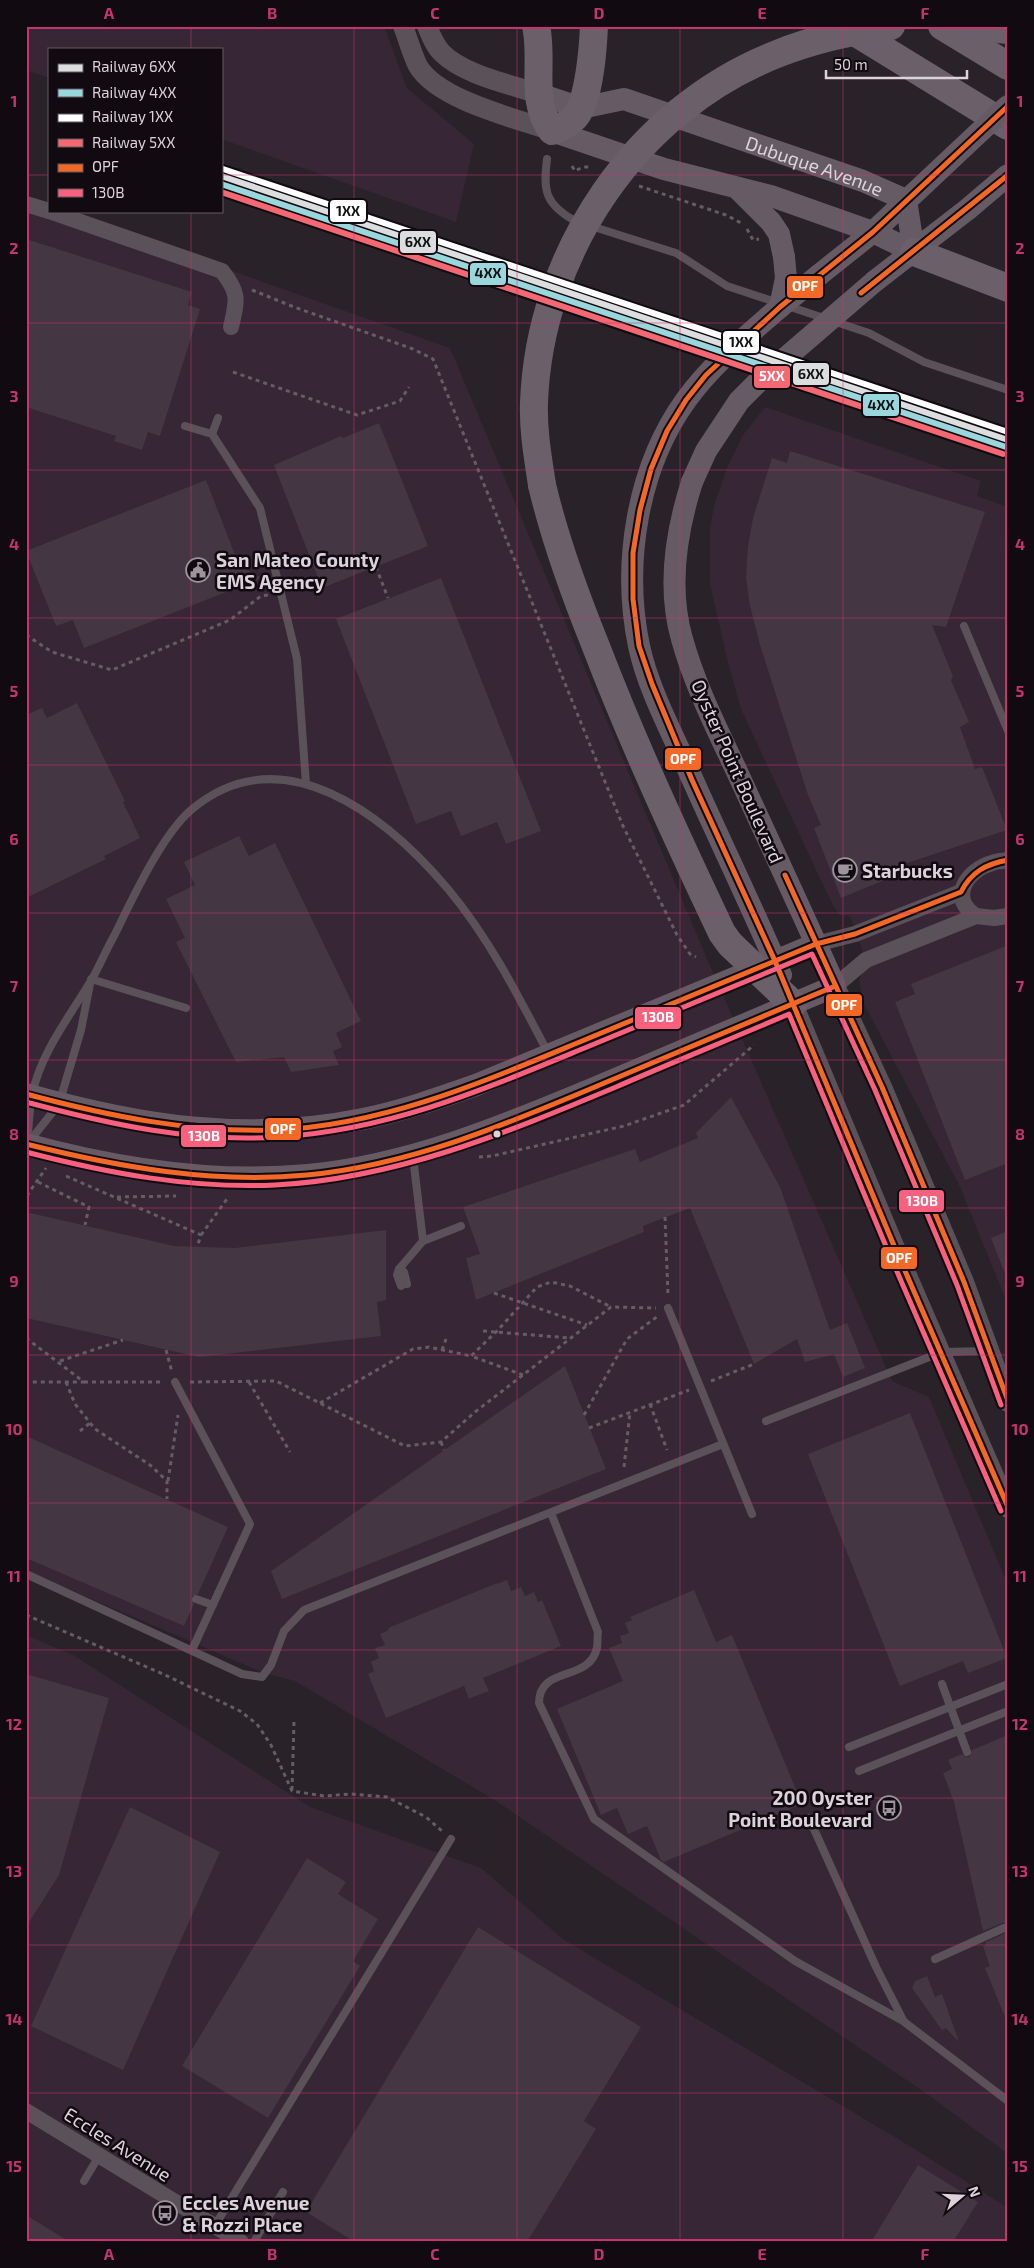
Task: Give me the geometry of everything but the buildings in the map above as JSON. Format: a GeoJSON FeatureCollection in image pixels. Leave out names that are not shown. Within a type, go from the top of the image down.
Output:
{"type":"FeatureCollection","features":[{"type":"Feature","properties":{"kind":"highway"},"geometry":{"type":"LineString","coordinates":[[536,26],[540,68],[538,94],[541,114],[552,131],[569,123],[581,108],[588,77],[594,26]]}},
{"type":"Feature","properties":{"kind":"highway"},"geometry":{"type":"LineString","coordinates":[[845,26],[1008,126]]}},
{"type":"Feature","properties":{"kind":"highway"},"geometry":{"type":"LineString","coordinates":[[793,1004],[766,965],[730,944],[722,933],[647,773],[577,599],[551,522],[542,485],[536,444],[534,403],[538,363],[545,324],[569,254],[584,222],[604,191],[655,133],[685,107],[716,85],[768,58],[803,44],[833,36],[890,26]]}},
{"type":"Feature","properties":{"kind":"highway"},"geometry":{"type":"LineString","coordinates":[[942,26],[1008,66]]}},
{"type":"Feature","properties":{"kind":"highway"},"geometry":{"type":"LineString","coordinates":[[970,26],[1008,45]]}},
{"type":"Feature","properties":{"kind":"highway"},"geometry":{"type":"LineString","coordinates":[[974,26],[1008,30]]}},
{"type":"Feature","properties":{"kind":"highway"},"geometry":{"type":"LineString","coordinates":[[914,252],[1008,288]]}},
{"type":"Feature","properties":{"kind":"main road","name":"Dubuque Avenue"},"geometry":{"type":"LineString","coordinates":[[538,94],[581,108],[624,99],[863,181],[906,200],[914,252]]}},
{"type":"Feature","properties":{"kind":"main road"},"geometry":{"type":"LineString","coordinates":[[766,965],[652,684],[639,646],[633,599],[633,553],[640,510],[651,469],[667,431],[686,400],[706,375],[780,307],[873,232],[1008,106]]}},
{"type":"Feature","properties":{"kind":"main road"},"geometry":{"type":"LineString","coordinates":[[552,131],[664,169],[774,197],[873,232],[914,252]]}},
{"type":"Feature","properties":{"kind":"main road","name":"Oyster Point Boulevard"},"geometry":{"type":"LineString","coordinates":[[835,986],[715,723],[682,638],[676,597],[675,555],[681,516],[692,482],[706,451],[739,401],[760,380],[875,281],[914,252],[1008,175]]}},
{"type":"Feature","properties":{"kind":"main road"},"geometry":{"type":"LineString","coordinates":[[738,189],[771,222],[779,234],[786,278],[780,307]]}},
{"type":"Feature","properties":{"kind":"main road"},"geometry":{"type":"LineString","coordinates":[[29,1095],[117,1117],[177,1127],[242,1131],[304,1128],[363,1119],[420,1105],[550,1056],[816,944]]}},
{"type":"Feature","properties":{"kind":"main road"},"geometry":{"type":"LineString","coordinates":[[27,1145],[96,1161],[162,1172],[242,1178],[308,1175],[357,1167],[412,1155],[461,1141],[835,986]]}},
{"type":"Feature","properties":{"kind":"street"},"geometry":{"type":"LineString","coordinates":[[403,26],[419,67],[436,85],[457,98],[552,131]]}},
{"type":"Feature","properties":{"kind":"street","name":"Dubuque Avenue"},"geometry":{"type":"LineString","coordinates":[[427,26],[441,52],[452,61],[468,70],[538,94]]}},
{"type":"Feature","properties":{"kind":"street"},"geometry":{"type":"LineString","coordinates":[[26,204],[48,211]]}},
{"type":"Feature","properties":{"kind":"street"},"geometry":{"type":"LineString","coordinates":[[52,212],[222,271],[232,284],[237,299],[231,327]]}},
{"type":"Feature","properties":{"kind":"street"},"geometry":{"type":"LineString","coordinates":[[1008,860],[991,863],[975,872],[965,882],[961,892],[962,903],[968,911],[976,916],[994,918],[1008,916]]}},
{"type":"Feature","properties":{"kind":"street"},"geometry":{"type":"LineString","coordinates":[[816,944],[855,934],[961,892]]}},
{"type":"Feature","properties":{"kind":"street"},"geometry":{"type":"LineString","coordinates":[[835,986],[866,960],[976,916]]}},
{"type":"Feature","properties":{"kind":"street","name":"Oyster Point Boulevard"},"geometry":{"type":"LineString","coordinates":[[835,986],[882,1087],[964,1282],[1008,1402]]}},
{"type":"Feature","properties":{"kind":"street"},"geometry":{"type":"LineString","coordinates":[[793,1004],[892,1241],[942,1352],[1008,1508]]}},
{"type":"Feature","properties":{"kind":"street","name":"Eccles Avenue"},"geometry":{"type":"LineString","coordinates":[[26,2111],[218,2233],[241,2242]]}},
{"type":"Feature","properties":{"kind":"lane"},"geometry":{"type":"LineString","coordinates":[[547,159],[544,183],[551,202],[560,213],[574,222],[676,253],[727,286],[869,333],[924,362],[1008,390]]}},
{"type":"Feature","properties":{"kind":"lane"},"geometry":{"type":"LineString","coordinates":[[212,434],[218,418]]}},
{"type":"Feature","properties":{"kind":"lane"},"geometry":{"type":"LineString","coordinates":[[185,426],[212,434],[260,508],[297,659],[306,784]]}},
{"type":"Feature","properties":{"kind":"lane"},"geometry":{"type":"LineString","coordinates":[[964,626],[1008,732]]}},
{"type":"Feature","properties":{"kind":"lane"},"geometry":{"type":"LineString","coordinates":[[27,1145],[29,1095],[39,1072],[65,1018],[91,979],[143,880],[169,837],[190,812],[215,792],[243,781],[275,778],[306,784],[337,796],[367,813],[413,852],[448,890],[480,934],[509,980],[550,1056]]}},
{"type":"Feature","properties":{"kind":"lane"},"geometry":{"type":"LineString","coordinates":[[91,979],[186,1008]]}},
{"type":"Feature","properties":{"kind":"lane"},"geometry":{"type":"LineString","coordinates":[[27,1145],[59,1104],[81,1030],[91,979]]}},
{"type":"Feature","properties":{"kind":"lane"},"geometry":{"type":"LineString","coordinates":[[412,1155],[423,1241]]}},
{"type":"Feature","properties":{"kind":"lane"},"geometry":{"type":"LineString","coordinates":[[404,1285],[397,1275],[399,1269],[423,1241],[461,1226]]}},
{"type":"Feature","properties":{"kind":"lane"},"geometry":{"type":"LineString","coordinates":[[668,1308],[752,1514]]}},
{"type":"Feature","properties":{"kind":"lane"},"geometry":{"type":"LineString","coordinates":[[766,1421],[942,1352],[988,1351]]}},
{"type":"Feature","properties":{"kind":"lane"},"geometry":{"type":"LineString","coordinates":[[175,1382],[250,1524],[192,1650]]}},
{"type":"Feature","properties":{"kind":"lane"},"geometry":{"type":"LineString","coordinates":[[26,1574],[242,1674],[262,1677],[272,1665],[284,1631],[304,1610],[724,1444]]}},
{"type":"Feature","properties":{"kind":"lane"},"geometry":{"type":"LineString","coordinates":[[550,1513],[598,1632],[597,1649],[588,1664],[548,1681],[541,1688],[539,1703],[594,1818],[795,1961],[903,2021],[1008,2101]]}},
{"type":"Feature","properties":{"kind":"lane"},"geometry":{"type":"LineString","coordinates":[[196,1599],[213,1605]]}},
{"type":"Feature","properties":{"kind":"lane"},"geometry":{"type":"LineString","coordinates":[[942,1684],[967,1752]]}},
{"type":"Feature","properties":{"kind":"lane"},"geometry":{"type":"LineString","coordinates":[[849,1747],[1008,1684]]}},
{"type":"Feature","properties":{"kind":"lane"},"geometry":{"type":"LineString","coordinates":[[859,1771],[1008,1711]]}},
{"type":"Feature","properties":{"kind":"lane"},"geometry":{"type":"LineString","coordinates":[[809,1818],[876,1967],[903,2021]]}},
{"type":"Feature","properties":{"kind":"lane"},"geometry":{"type":"LineString","coordinates":[[218,2233],[451,1838]]}},
{"type":"Feature","properties":{"kind":"lane"},"geometry":{"type":"LineString","coordinates":[[935,1959],[1004,1928]]}},
{"type":"Feature","properties":{"kind":"lane"},"geometry":{"type":"LineString","coordinates":[[84,2181],[99,2156]]}},
{"type":"Feature","properties":{"kind":"lane"},"geometry":{"type":"LineString","coordinates":[[254,2242],[283,2192]]}},
{"type":"Feature","properties":{"kind":"path"},"geometry":{"type":"LineString","coordinates":[[232,284],[294,308],[413,349],[433,360],[623,826],[677,935],[690,954],[696,957]]}},
{"type":"Feature","properties":{"kind":"path"},"geometry":{"type":"LineString","coordinates":[[233,372],[357,415],[400,401],[409,387]]}},
{"type":"Feature","properties":{"kind":"path"},"geometry":{"type":"LineString","coordinates":[[376,567],[388,598]]}},
{"type":"Feature","properties":{"kind":"path"},"geometry":{"type":"LineString","coordinates":[[26,635],[52,652],[112,670],[230,620],[261,596],[281,593]]}},
{"type":"Feature","properties":{"kind":"path"},"geometry":{"type":"LineString","coordinates":[[476,1157],[492,1156],[624,1126],[684,1105],[754,1045]]}},
{"type":"Feature","properties":{"kind":"path"},"geometry":{"type":"LineString","coordinates":[[26,1204],[28,1194],[46,1168],[54,1172]]}},
{"type":"Feature","properties":{"kind":"path"},"geometry":{"type":"LineString","coordinates":[[63,1175],[201,1235]]}},
{"type":"Feature","properties":{"kind":"path"},"geometry":{"type":"LineString","coordinates":[[38,1182],[89,1207],[85,1225]]}},
{"type":"Feature","properties":{"kind":"path"},"geometry":{"type":"LineString","coordinates":[[197,1247],[201,1235],[233,1190]]}},
{"type":"Feature","properties":{"kind":"path"},"geometry":{"type":"LineString","coordinates":[[114,1197],[179,1195]]}},
{"type":"Feature","properties":{"kind":"path"},"geometry":{"type":"LineString","coordinates":[[665,1217],[668,1308]]}},
{"type":"Feature","properties":{"kind":"path"},"geometry":{"type":"LineString","coordinates":[[471,1356],[497,1332],[537,1288],[551,1282],[570,1286],[612,1307],[668,1308]]}},
{"type":"Feature","properties":{"kind":"path"},"geometry":{"type":"LineString","coordinates":[[494,1292],[588,1325]]}},
{"type":"Feature","properties":{"kind":"path"},"geometry":{"type":"LineString","coordinates":[[26,1382],[276,1381],[405,1446],[441,1442],[523,1375],[612,1307]]}},
{"type":"Feature","properties":{"kind":"path"},"geometry":{"type":"LineString","coordinates":[[584,1414],[626,1339],[668,1308]]}},
{"type":"Feature","properties":{"kind":"path"},"geometry":{"type":"LineString","coordinates":[[483,1331],[570,1338]]}},
{"type":"Feature","properties":{"kind":"path"},"geometry":{"type":"LineString","coordinates":[[26,1338],[59,1361],[84,1382]]}},
{"type":"Feature","properties":{"kind":"path"},"geometry":{"type":"LineString","coordinates":[[442,1350],[446,1339]]}},
{"type":"Feature","properties":{"kind":"path"},"geometry":{"type":"LineString","coordinates":[[59,1361],[123,1340]]}},
{"type":"Feature","properties":{"kind":"path"},"geometry":{"type":"LineString","coordinates":[[320,1403],[413,1349],[429,1347],[471,1356],[523,1375]]}},
{"type":"Feature","properties":{"kind":"path"},"geometry":{"type":"LineString","coordinates":[[166,1350],[175,1382]]}},
{"type":"Feature","properties":{"kind":"path"},"geometry":{"type":"LineString","coordinates":[[589,1428],[754,1364]]}},
{"type":"Feature","properties":{"kind":"path"},"geometry":{"type":"LineString","coordinates":[[248,1381],[290,1452]]}},
{"type":"Feature","properties":{"kind":"path"},"geometry":{"type":"LineString","coordinates":[[66,1382],[75,1404],[95,1429],[150,1466],[168,1481]]}},
{"type":"Feature","properties":{"kind":"path"},"geometry":{"type":"LineString","coordinates":[[167,1499],[181,1392]]}},
{"type":"Feature","properties":{"kind":"path"},"geometry":{"type":"LineString","coordinates":[[650,1404],[667,1450]]}},
{"type":"Feature","properties":{"kind":"path"},"geometry":{"type":"LineString","coordinates":[[624,1467],[630,1412]]}},
{"type":"Feature","properties":{"kind":"path"},"geometry":{"type":"LineString","coordinates":[[80,1431],[90,1423]]}},
{"type":"Feature","properties":{"kind":"path"},"geometry":{"type":"LineString","coordinates":[[441,1442],[444,1450]]}},
{"type":"Feature","properties":{"kind":"path"},"geometry":{"type":"LineString","coordinates":[[26,1616],[163,1674],[240,1711],[257,1724],[271,1745],[292,1791]]}},
{"type":"Feature","properties":{"kind":"path"},"geometry":{"type":"LineString","coordinates":[[292,1791],[294,1722]]}},
{"type":"Feature","properties":{"kind":"path"},"geometry":{"type":"LineString","coordinates":[[292,1791],[324,1796],[351,1794],[387,1797],[426,1817],[451,1838]]}},
{"type":"Feature","properties":{"kind":"shaded area"},"geometry":{"type":"Polygon","coordinates":[[[26,26],[384,26],[407,88],[474,144],[456,222],[222,139],[222,48],[48,48],[48,78],[26,70],[26,26]]]}},
{"type":"Feature","properties":{"kind":"shaded area"},"geometry":{"type":"Polygon","coordinates":[[[26,198],[48,206],[48,212],[66,212],[450,348],[708,961],[892,1381],[929,1397],[1008,1585],[1008,2154],[930,2096],[496,1801],[295,1681],[264,1673],[26,1571],[26,198]]]}},
{"type":"Feature","properties":{"kind":"shaded area"},"geometry":{"type":"Polygon","coordinates":[[[765,407],[981,481],[977,496],[1008,507],[1008,1305],[960,1187],[863,1002],[859,980],[866,960],[850,916],[840,915],[823,885],[741,709],[728,663],[710,584],[710,527],[714,506],[727,468],[743,435],[765,407]]]}},
{"type":"Feature","properties":{"kind":"shaded area"},"geometry":{"type":"Polygon","coordinates":[[[26,1635],[73,1655],[310,1807],[481,1868],[563,1939],[918,2151],[1008,2208],[1008,2242],[26,2242],[26,1635]]]}},
{"type":"Feature","properties":{"kind":"rail line","name":"1XX"},"geometry":{"type":"LineString","coordinates":[[223,169],[1008,432]]}},
{"type":"Feature","properties":{"kind":"rail line","name":"6XX"},"geometry":{"type":"LineString","coordinates":[[222,176],[1008,440]]}},
{"type":"Feature","properties":{"kind":"rail line","name":"4XX"},"geometry":{"type":"LineString","coordinates":[[222,184],[1006,447]]}},
{"type":"Feature","properties":{"kind":"rail line","name":"5XX"},"geometry":{"type":"LineString","coordinates":[[222,192],[1003,454]]}},
{"type":"Feature","properties":{"kind":"transit line","name":"OPF"},"geometry":{"type":"LineString","coordinates":[[1008,106],[873,232],[780,307],[706,375],[686,400],[667,431],[651,469],[640,510],[633,553],[633,599],[639,646],[652,684],[692,780],[775,961],[892,1241],[1008,1507]]}},
{"type":"Feature","properties":{"kind":"transit line","name":"OPF"},"geometry":{"type":"LineString","coordinates":[[861,293],[1008,175]]}},
{"type":"Feature","properties":{"kind":"transit line","name":"OPF"},"geometry":{"type":"LineString","coordinates":[[26,1094],[119,1116],[213,1129],[276,1130],[356,1120],[433,1099],[508,1072],[816,944],[855,934],[961,892],[974,874],[993,864],[1008,860]]}},
{"type":"Feature","properties":{"kind":"transit line","name":"OPF"},"geometry":{"type":"LineString","coordinates":[[785,875],[882,1087],[964,1282],[1008,1401]]}},
{"type":"Feature","properties":{"kind":"transit line","name":"130B"},"geometry":{"type":"LineString","coordinates":[[26,1102],[88,1118],[151,1130],[215,1137],[279,1137],[320,1133],[360,1126],[399,1117],[512,1078],[812,954],[875,1090],[957,1285],[1001,1405]]}},
{"type":"Feature","properties":{"kind":"transit line","name":"OPF"},"geometry":{"type":"LineString","coordinates":[[26,1144],[96,1160],[166,1172],[201,1175],[272,1177],[346,1170],[421,1152],[494,1128],[833,987]]}},
{"type":"Feature","properties":{"kind":"transit line","name":"130B"},"geometry":{"type":"LineString","coordinates":[[26,1152],[87,1167],[181,1182],[244,1186],[275,1185],[320,1181],[363,1174],[449,1151],[491,1137],[575,1104],[789,1014],[885,1244],[1001,1511]]}},
{"type":"Feature","properties":{"kind":"place","name":"San Mateo County EMS Agency"},"geometry":{"type":"Point","coordinates":[198,570]}},
{"type":"Feature","properties":{"kind":"place","name":"Starbucks"},"geometry":{"type":"Point","coordinates":[845,870]}},
{"type":"Feature","properties":{"kind":"place","name":"200 Oyster Point Boulevard"},"geometry":{"type":"Point","coordinates":[889,1808]}},
{"type":"Feature","properties":{"kind":"place","name":"Eccles Avenue & Rozzi Place"},"geometry":{"type":"Point","coordinates":[165,2213]}}]}
